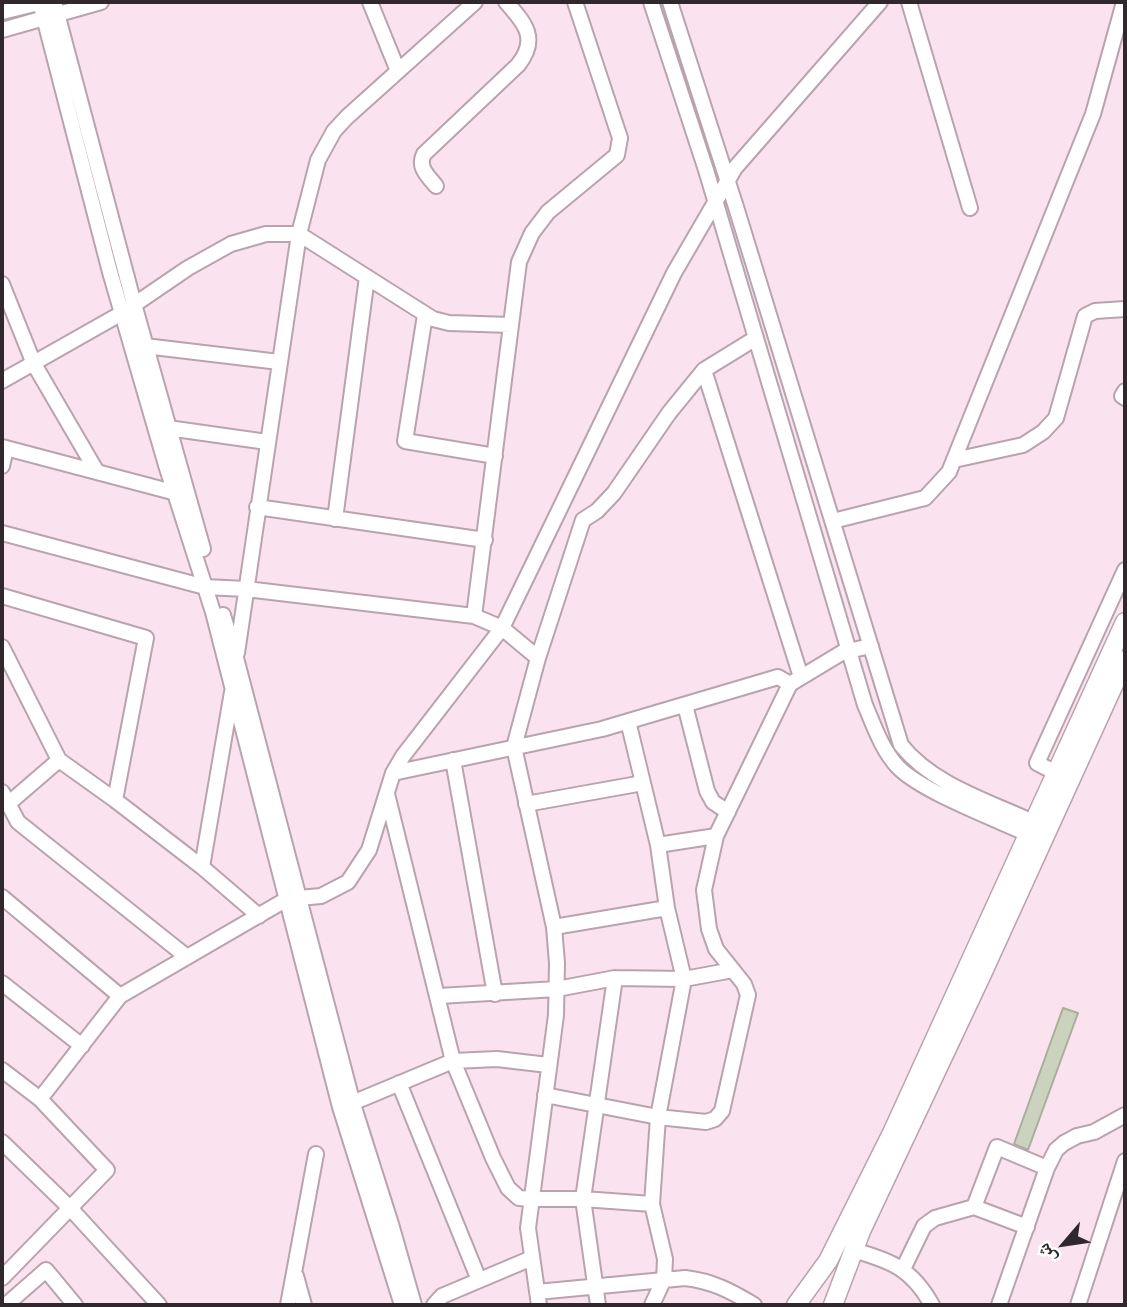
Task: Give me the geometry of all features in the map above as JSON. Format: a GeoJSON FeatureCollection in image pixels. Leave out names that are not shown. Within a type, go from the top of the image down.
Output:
{"type":"FeatureCollection","features":[{"type":"Feature","properties":{"kind":"main road"},"geometry":{"type":"LineString","coordinates":[[796,1305],[828,1261],[892,1133],[1125,622]]}},
{"type":"Feature","properties":{"kind":"main road"},"geometry":{"type":"LineString","coordinates":[[833,1305],[853,1250],[1125,660]]}},
{"type":"Feature","properties":{"kind":"street"},"geometry":{"type":"LineString","coordinates":[[2,12],[41,2],[52,11],[128,309],[180,494],[236,658],[346,1106],[402,1305]]}},
{"type":"Feature","properties":{"kind":"street"},"geometry":{"type":"LineString","coordinates":[[2,30],[52,11],[101,2]]}},
{"type":"Feature","properties":{"kind":"street"},"geometry":{"type":"LineString","coordinates":[[370,2],[398,71]]}},
{"type":"Feature","properties":{"kind":"street"},"geometry":{"type":"LineString","coordinates":[[236,658],[299,234],[312,178],[326,144],[347,117],[475,2]]}},
{"type":"Feature","properties":{"kind":"street"},"geometry":{"type":"LineString","coordinates":[[436,186],[421,168],[424,154],[518,65],[528,51],[529,42],[524,23],[506,2]]}},
{"type":"Feature","properties":{"kind":"street"},"geometry":{"type":"LineString","coordinates":[[474,616],[519,261],[532,233],[548,212],[617,155],[620,138],[575,2]]}},
{"type":"Feature","properties":{"kind":"street"},"geometry":{"type":"LineString","coordinates":[[651,2],[715,202],[865,705],[882,743],[898,767],[927,787],[1030,828]]}},
{"type":"Feature","properties":{"kind":"street"},"geometry":{"type":"LineString","coordinates":[[670,2],[728,181],[901,745],[932,774],[1030,828]]}},
{"type":"Feature","properties":{"kind":"street"},"geometry":{"type":"LineString","coordinates":[[40,1099],[120,996],[293,898],[321,896],[348,882],[369,850],[393,773],[415,739],[502,628],[674,273],[735,168],[880,2]]}},
{"type":"Feature","properties":{"kind":"street"},"geometry":{"type":"LineString","coordinates":[[909,2],[970,208]]}},
{"type":"Feature","properties":{"kind":"street"},"geometry":{"type":"LineString","coordinates":[[832,521],[925,498],[949,472],[1093,114],[1124,2]]}},
{"type":"Feature","properties":{"kind":"street"},"geometry":{"type":"LineString","coordinates":[[2,381],[128,309],[188,268],[231,244],[266,234],[299,234],[425,315],[449,323],[511,325]]}},
{"type":"Feature","properties":{"kind":"street"},"geometry":{"type":"LineString","coordinates":[[335,519],[367,277]]}},
{"type":"Feature","properties":{"kind":"street"},"geometry":{"type":"LineString","coordinates":[[2,284],[34,364],[97,472]]}},
{"type":"Feature","properties":{"kind":"street"},"geometry":{"type":"LineString","coordinates":[[128,309],[145,345],[168,428],[180,494]]}},
{"type":"Feature","properties":{"kind":"street"},"geometry":{"type":"LineString","coordinates":[[954,460],[1023,445],[1043,432],[1056,418],[1085,316],[1096,311],[1125,309]]}},
{"type":"Feature","properties":{"kind":"street"},"geometry":{"type":"LineString","coordinates":[[425,315],[405,441],[495,456]]}},
{"type":"Feature","properties":{"kind":"street"},"geometry":{"type":"LineString","coordinates":[[754,1305],[722,1286],[703,1280],[664,1279],[538,1299],[528,1228],[557,989],[554,927],[514,747],[538,658],[583,520],[597,511],[614,493],[669,413],[704,370],[756,338]]}},
{"type":"Feature","properties":{"kind":"street"},"geometry":{"type":"LineString","coordinates":[[145,345],[279,362]]}},
{"type":"Feature","properties":{"kind":"street"},"geometry":{"type":"LineString","coordinates":[[704,370],[796,681]]}},
{"type":"Feature","properties":{"kind":"street"},"geometry":{"type":"LineString","coordinates":[[1125,391],[1122,396],[1125,398]]}},
{"type":"Feature","properties":{"kind":"street"},"geometry":{"type":"LineString","coordinates":[[168,428],[267,442]]}},
{"type":"Feature","properties":{"kind":"street"},"geometry":{"type":"LineString","coordinates":[[2,466],[4,448],[180,494]]}},
{"type":"Feature","properties":{"kind":"street"},"geometry":{"type":"LineString","coordinates":[[257,508],[485,540]]}},
{"type":"Feature","properties":{"kind":"street"},"geometry":{"type":"LineString","coordinates":[[2,533],[210,587],[474,616],[502,628],[538,658]]}},
{"type":"Feature","properties":{"kind":"street"},"geometry":{"type":"LineString","coordinates":[[1056,773],[1037,763],[1125,570]]}},
{"type":"Feature","properties":{"kind":"street"},"geometry":{"type":"LineString","coordinates":[[210,587],[233,688],[293,898]]}},
{"type":"Feature","properties":{"kind":"street"},"geometry":{"type":"LineString","coordinates":[[2,596],[146,638],[115,800]]}},
{"type":"Feature","properties":{"kind":"street"},"geometry":{"type":"LineString","coordinates":[[545,1095],[658,1117],[706,1122],[715,1119],[722,1111],[748,995],[744,984],[716,949],[707,916],[704,890],[716,836],[796,681],[843,652],[871,646]]}},
{"type":"Feature","properties":{"kind":"street"},"geometry":{"type":"LineString","coordinates":[[2,647],[59,760],[202,867],[259,916]]}},
{"type":"Feature","properties":{"kind":"street"},"geometry":{"type":"LineString","coordinates":[[393,773],[628,721],[778,677],[796,681]]}},
{"type":"Feature","properties":{"kind":"street"},"geometry":{"type":"LineString","coordinates":[[202,867],[233,688]]}},
{"type":"Feature","properties":{"kind":"street"},"geometry":{"type":"LineString","coordinates":[[685,705],[707,791],[713,802],[728,812]]}},
{"type":"Feature","properties":{"kind":"street"},"geometry":{"type":"LineString","coordinates":[[628,721],[658,845],[667,908],[684,979],[658,1117],[652,1204],[664,1246],[664,1279],[652,1305]]}},
{"type":"Feature","properties":{"kind":"street"},"geometry":{"type":"LineString","coordinates":[[59,760],[5,798],[18,822],[187,957]]}},
{"type":"Feature","properties":{"kind":"street"},"geometry":{"type":"LineString","coordinates":[[453,760],[495,994]]}},
{"type":"Feature","properties":{"kind":"street"},"geometry":{"type":"LineString","coordinates":[[526,804],[643,783]]}},
{"type":"Feature","properties":{"kind":"street"},"geometry":{"type":"LineString","coordinates":[[387,793],[453,1061],[508,1188],[519,1198],[652,1204]]}},
{"type":"Feature","properties":{"kind":"street"},"geometry":{"type":"LineString","coordinates":[[658,845],[716,836]]}},
{"type":"Feature","properties":{"kind":"street"},"geometry":{"type":"LineString","coordinates":[[2,897],[120,996]]}},
{"type":"Feature","properties":{"kind":"street"},"geometry":{"type":"LineString","coordinates":[[554,927],[667,908]]}},
{"type":"Feature","properties":{"kind":"street"},"geometry":{"type":"LineString","coordinates":[[439,996],[557,989],[615,978],[684,979],[733,970]]}},
{"type":"Feature","properties":{"kind":"street"},"geometry":{"type":"LineString","coordinates":[[598,1305],[583,1199],[615,978]]}},
{"type":"Feature","properties":{"kind":"street"},"geometry":{"type":"LineString","coordinates":[[2,983],[82,1045]]}},
{"type":"Feature","properties":{"kind":"street"},"geometry":{"type":"LineString","coordinates":[[346,1106],[453,1061],[497,1059],[548,1065]]}},
{"type":"Feature","properties":{"kind":"street"},"geometry":{"type":"LineString","coordinates":[[2,1070],[40,1099],[107,1170],[2,1278]]}},
{"type":"Feature","properties":{"kind":"street"},"geometry":{"type":"LineString","coordinates":[[399,1083],[480,1280]]}},
{"type":"Feature","properties":{"kind":"street"},"geometry":{"type":"LineString","coordinates":[[346,1106],[414,1305]]}},
{"type":"Feature","properties":{"kind":"street"},"geometry":{"type":"LineString","coordinates":[[999,1305],[1047,1168],[1056,1150],[1077,1136],[1094,1132],[1125,1115]]}},
{"type":"Feature","properties":{"kind":"street"},"geometry":{"type":"LineString","coordinates":[[2,1142],[70,1209],[159,1305]]}},
{"type":"Feature","properties":{"kind":"street"},"geometry":{"type":"LineString","coordinates":[[975,1207],[997,1147],[1047,1168]]}},
{"type":"Feature","properties":{"kind":"street"},"geometry":{"type":"LineString","coordinates":[[288,1305],[316,1154]]}},
{"type":"Feature","properties":{"kind":"street"},"geometry":{"type":"LineString","coordinates":[[1078,1305],[1125,1161]]}},
{"type":"Feature","properties":{"kind":"street"},"geometry":{"type":"LineString","coordinates":[[903,1269],[919,1234],[929,1222],[975,1207],[1027,1227]]}},
{"type":"Feature","properties":{"kind":"street"},"geometry":{"type":"LineString","coordinates":[[853,1250],[880,1258],[911,1274],[932,1305]]}},
{"type":"Feature","properties":{"kind":"street"},"geometry":{"type":"LineString","coordinates":[[433,1305],[442,1296],[532,1258]]}},
{"type":"Feature","properties":{"kind":"street"},"geometry":{"type":"LineString","coordinates":[[6,1305],[22,1300],[46,1270],[75,1305]]}},
{"type":"Feature","properties":{"kind":"street"},"geometry":{"type":"LineString","coordinates":[[294,1271],[304,1305]]}},
{"type":"Feature","properties":{"kind":"building"},"geometry":{"type":"Polygon","coordinates":[[[1063,1008],[1078,1013],[1028,1150],[1014,1144],[1063,1008]]]}}]}
